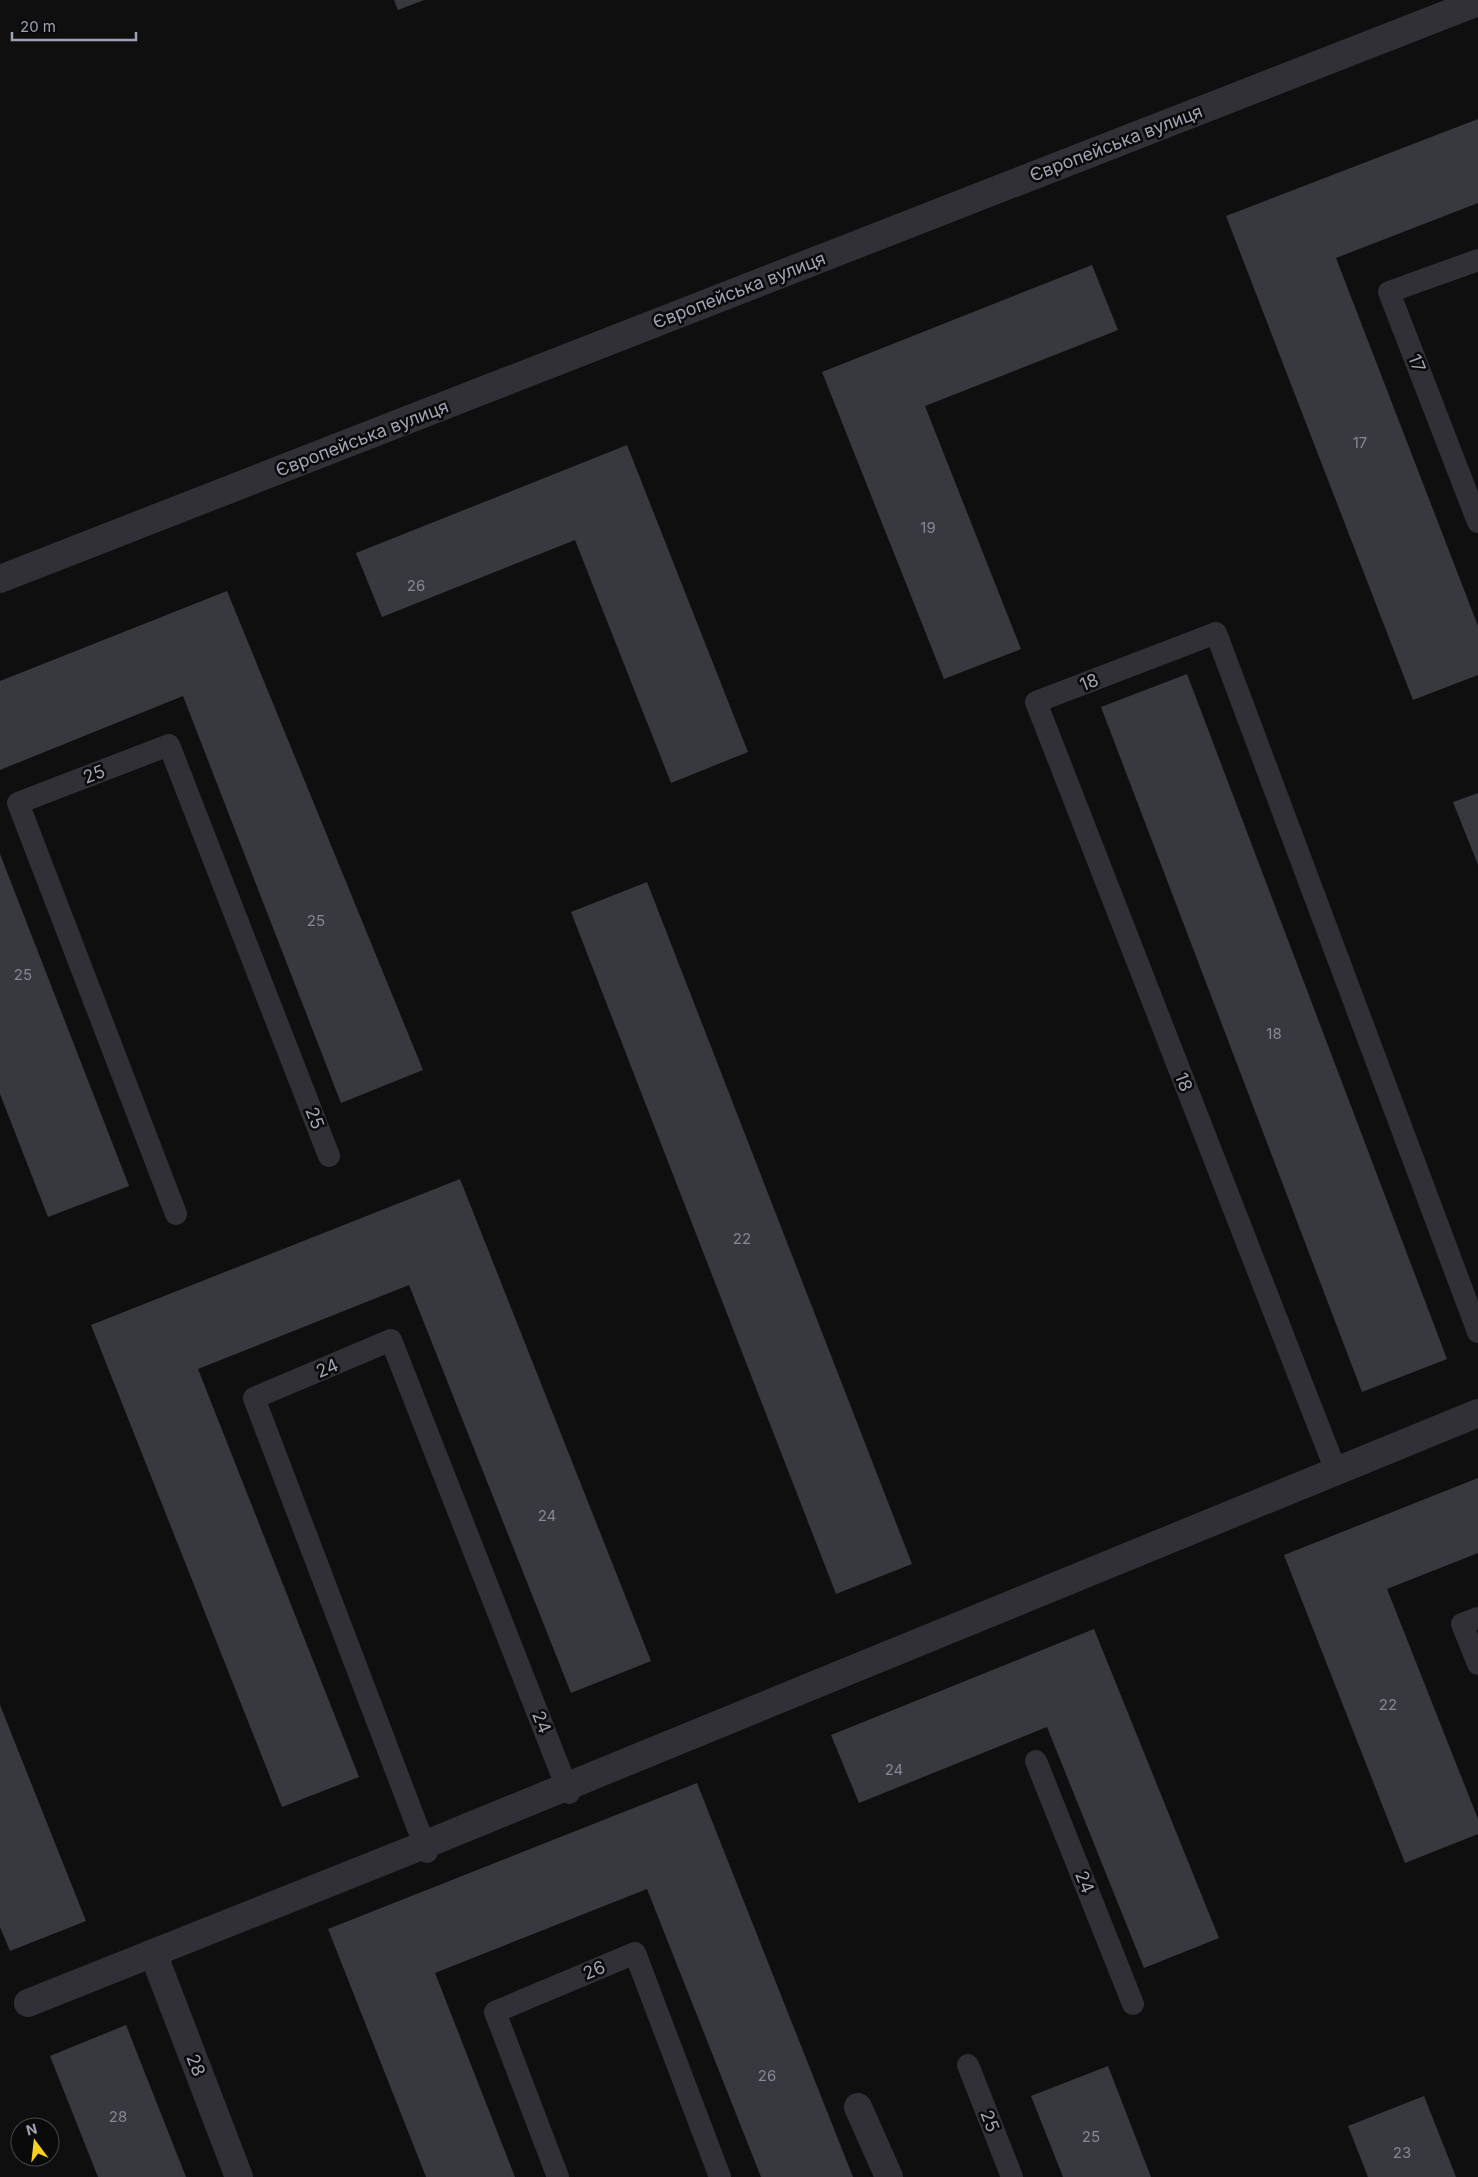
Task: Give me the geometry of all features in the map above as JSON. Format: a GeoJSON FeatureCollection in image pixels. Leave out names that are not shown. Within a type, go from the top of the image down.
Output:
{"type":"FeatureCollection","features":[{"type":"Feature","properties":{"kind":"street","name":"Європейська вулиця"},"geometry":{"type":"LineString","coordinates":[[0,579],[1478,2]]}},
{"type":"Feature","properties":{"kind":"street"},"geometry":{"type":"LineString","coordinates":[[28,2003],[568,1790],[1478,1413]]}},
{"type":"Feature","properties":{"kind":"street","name":"28"},"geometry":{"type":"LineString","coordinates":[[153,1953],[239,2177]]}},
{"type":"Feature","properties":{"kind":"street"},"geometry":{"type":"LineString","coordinates":[[858,2107],[889,2177]]}},
{"type":"Feature","properties":{"kind":"lane","name":"17"},"geometry":{"type":"LineString","coordinates":[[1478,260],[1389,292],[1478,522]]}},
{"type":"Feature","properties":{"kind":"lane","name":"18"},"geometry":{"type":"LineString","coordinates":[[1336,1471],[1036,702],[1216,633],[1478,1332]]}},
{"type":"Feature","properties":{"kind":"lane","name":"25"},"geometry":{"type":"LineString","coordinates":[[176,1214],[18,803],[169,746],[329,1156]]}},
{"type":"Feature","properties":{"kind":"lane","name":"24"},"geometry":{"type":"LineString","coordinates":[[425,1848],[254,1398],[391,1340],[568,1790]]}},
{"type":"Feature","properties":{"kind":"lane"},"geometry":{"type":"LineString","coordinates":[[1478,1618],[1462,1624],[1478,1664]]}},
{"type":"Feature","properties":{"kind":"lane","name":"24"},"geometry":{"type":"LineString","coordinates":[[1036,1761],[1133,2004]]}},
{"type":"Feature","properties":{"kind":"lane","name":"26"},"geometry":{"type":"LineString","coordinates":[[558,2177],[495,2012],[635,1953],[720,2177]]}},
{"type":"Feature","properties":{"kind":"lane","name":"25"},"geometry":{"type":"LineString","coordinates":[[968,2065],[1012,2177]]}},
{"type":"Feature","properties":{"kind":"building"},"geometry":{"type":"Polygon","coordinates":[[[394,0],[424,0],[398,10],[394,0]]]}},
{"type":"Feature","properties":{"kind":"building"},"geometry":{"type":"Polygon","coordinates":[[[1478,119],[1478,203],[1336,258],[1478,626],[1478,675],[1413,700],[1226,216],[1478,119]]]}},
{"type":"Feature","properties":{"kind":"building"},"geometry":{"type":"Polygon","coordinates":[[[1092,265],[1118,330],[925,406],[1021,649],[944,679],[822,372],[1092,265]]]}},
{"type":"Feature","properties":{"kind":"building"},"geometry":{"type":"Polygon","coordinates":[[[627,445],[748,752],[671,783],[575,540],[382,617],[356,553],[627,445]]]}},
{"type":"Feature","properties":{"kind":"building"},"geometry":{"type":"Polygon","coordinates":[[[227,591],[423,1070],[341,1103],[183,696],[0,770],[0,681],[227,591]]]}},
{"type":"Feature","properties":{"kind":"building"},"geometry":{"type":"Polygon","coordinates":[[[1187,674],[1447,1359],[1362,1392],[1101,707],[1187,674]]]}},
{"type":"Feature","properties":{"kind":"building"},"geometry":{"type":"Polygon","coordinates":[[[1478,793],[1478,865],[1453,802],[1478,793]]]}},
{"type":"Feature","properties":{"kind":"building"},"geometry":{"type":"Polygon","coordinates":[[[0,854],[129,1186],[48,1217],[0,1094],[0,854]]]}},
{"type":"Feature","properties":{"kind":"building"},"geometry":{"type":"Polygon","coordinates":[[[647,882],[912,1564],[836,1594],[571,912],[647,882]]]}},
{"type":"Feature","properties":{"kind":"building"},"geometry":{"type":"Polygon","coordinates":[[[460,1179],[651,1661],[571,1693],[409,1285],[198,1369],[359,1777],[282,1807],[91,1325],[460,1179]]]}},
{"type":"Feature","properties":{"kind":"building"},"geometry":{"type":"Polygon","coordinates":[[[1478,1478],[1478,1553],[1387,1589],[1478,1819],[1478,1834],[1405,1863],[1284,1555],[1478,1478]]]}},
{"type":"Feature","properties":{"kind":"building"},"geometry":{"type":"Polygon","coordinates":[[[1094,1629],[1219,1938],[1144,1968],[1047,1727],[859,1803],[831,1735],[1094,1629]]]}},
{"type":"Feature","properties":{"kind":"building"},"geometry":{"type":"Polygon","coordinates":[[[0,1705],[86,1921],[10,1951],[0,1927],[0,1705]]]}},
{"type":"Feature","properties":{"kind":"building"},"geometry":{"type":"Polygon","coordinates":[[[697,1783],[853,2177],[761,2177],[647,1889],[435,1973],[515,2177],[426,2177],[328,1929],[697,1783]]]}},
{"type":"Feature","properties":{"kind":"building"},"geometry":{"type":"Polygon","coordinates":[[[126,2025],[186,2177],[98,2177],[50,2056],[126,2025]]]}},
{"type":"Feature","properties":{"kind":"building"},"geometry":{"type":"Polygon","coordinates":[[[1108,2066],[1151,2177],[1063,2177],[1031,2096],[1108,2066]]]}},
{"type":"Feature","properties":{"kind":"building"},"geometry":{"type":"Polygon","coordinates":[[[1424,2096],[1456,2177],[1368,2177],[1348,2126],[1424,2096]]]}}]}
